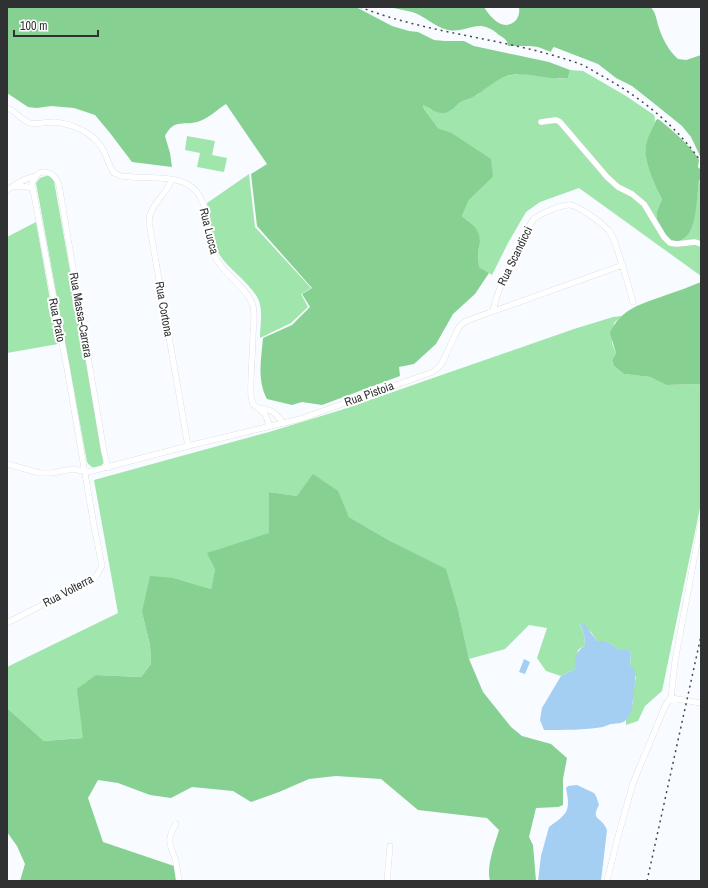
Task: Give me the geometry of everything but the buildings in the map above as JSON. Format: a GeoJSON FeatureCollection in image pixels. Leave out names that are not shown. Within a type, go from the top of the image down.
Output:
{"type":"FeatureCollection","features":[{"type":"Feature","properties":{"kind":"street","name":"Rua Lucca"},"geometry":{"type":"LineString","coordinates":[[7,108],[14,111],[29,123],[60,123],[77,127],[86,132],[103,148],[114,173],[121,176],[180,180],[189,185],[198,194],[206,210],[207,228],[212,251],[219,263],[252,302],[254,312],[251,394],[253,404],[265,414],[270,426]]}},
{"type":"Feature","properties":{"kind":"street"},"geometry":{"type":"LineString","coordinates":[[541,122],[556,120],[560,122],[607,177],[618,187],[632,194],[644,204],[664,237],[670,243],[677,244],[695,242],[701,244]]}},
{"type":"Feature","properties":{"kind":"street","name":"Rua Massa-Carrara"},"geometry":{"type":"LineString","coordinates":[[35,176],[42,172],[47,172],[56,178],[59,185],[104,452],[108,468]]}},
{"type":"Feature","properties":{"kind":"street"},"geometry":{"type":"LineString","coordinates":[[10,189],[23,180],[35,176]]}},
{"type":"Feature","properties":{"kind":"street","name":"Rua Prato"},"geometry":{"type":"LineString","coordinates":[[35,176],[32,184],[67,368],[84,472]]}},
{"type":"Feature","properties":{"kind":"street","name":"Rua Cortona"},"geometry":{"type":"LineString","coordinates":[[172,179],[169,188],[149,214],[149,222],[188,446]]}},
{"type":"Feature","properties":{"kind":"street"},"geometry":{"type":"LineString","coordinates":[[10,189],[22,186],[33,188]]}},
{"type":"Feature","properties":{"kind":"street","name":"Rua Scandicci"},"geometry":{"type":"LineString","coordinates":[[492,311],[508,269],[529,226],[534,219],[540,215],[565,205],[576,206],[608,230],[612,236],[623,265],[633,302]]}},
{"type":"Feature","properties":{"kind":"street","name":"Rua Pistoia"},"geometry":{"type":"LineString","coordinates":[[7,464],[40,473],[51,473],[74,469],[88,472],[300,419],[432,372],[441,365],[462,323],[623,265]]}},
{"type":"Feature","properties":{"kind":"street"},"geometry":{"type":"LineString","coordinates":[[257,407],[270,409],[276,413],[283,423]]}},
{"type":"Feature","properties":{"kind":"street","name":"Rua Volterra"},"geometry":{"type":"LineString","coordinates":[[7,623],[93,579],[100,570],[102,566],[84,472]]}},
{"type":"Feature","properties":{"kind":"street"},"geometry":{"type":"LineString","coordinates":[[607,881],[618,833],[633,783],[666,704],[671,698],[675,661],[701,522]]}},
{"type":"Feature","properties":{"kind":"street"},"geometry":{"type":"LineString","coordinates":[[671,698],[700,703]]}},
{"type":"Feature","properties":{"kind":"street"},"geometry":{"type":"LineString","coordinates":[[176,824],[169,842],[176,863],[179,881]]}},
{"type":"Feature","properties":{"kind":"street"},"geometry":{"type":"LineString","coordinates":[[387,881],[390,846]]}},
{"type":"Feature","properties":{"kind":"green space"},"geometry":{"type":"Polygon","coordinates":[[[7,7],[356,7],[392,26],[418,32],[434,40],[464,41],[474,46],[549,62],[570,70],[568,78],[560,79],[523,74],[503,77],[482,92],[461,102],[446,113],[438,112],[423,105],[424,109],[438,128],[450,132],[491,159],[493,177],[469,200],[462,216],[475,227],[479,234],[479,267],[489,273],[475,294],[453,314],[436,344],[414,364],[399,367],[400,376],[322,405],[302,402],[292,405],[267,399],[262,385],[260,370],[263,338],[292,325],[310,307],[302,294],[312,288],[257,226],[251,174],[267,164],[226,104],[203,120],[194,123],[176,124],[172,126],[165,136],[172,167],[132,162],[95,115],[74,108],[51,106],[37,108],[28,107],[7,93],[7,7]]]}},
{"type":"Feature","properties":{"kind":"green space"},"geometry":{"type":"Polygon","coordinates":[[[373,7],[484,7],[493,19],[505,25],[515,21],[518,16],[519,8],[521,7],[651,7],[655,14],[663,39],[671,52],[678,59],[686,60],[701,55],[701,158],[691,137],[682,126],[632,86],[616,78],[598,64],[554,47],[551,52],[538,47],[508,46],[504,38],[491,29],[485,27],[479,26],[455,31],[448,30],[412,12],[394,8],[373,7]]]}},
{"type":"Feature","properties":{"kind":"green space"},"geometry":{"type":"Polygon","coordinates":[[[570,70],[583,71],[626,96],[654,115],[654,127],[646,145],[648,166],[662,199],[657,211],[674,242],[682,240],[686,237],[692,226],[696,210],[699,180],[701,186],[701,276],[579,188],[540,202],[526,212],[492,275],[479,267],[478,252],[480,243],[468,221],[462,216],[469,200],[493,177],[450,132],[438,128],[424,109],[423,105],[432,110],[448,111],[461,102],[477,95],[498,79],[525,73],[560,79],[568,78],[570,70]]]}},
{"type":"Feature","properties":{"kind":"green space"},"geometry":{"type":"Polygon","coordinates":[[[658,119],[687,144],[699,160],[698,167],[701,170],[696,210],[690,232],[683,240],[670,246],[657,219],[657,211],[662,199],[648,165],[645,151],[647,141],[656,120],[658,119]]]}},
{"type":"Feature","properties":{"kind":"green space"},"geometry":{"type":"Polygon","coordinates":[[[187,136],[215,141],[212,155],[227,158],[224,172],[197,167],[200,153],[185,150],[187,136]]]}},
{"type":"Feature","properties":{"kind":"green space"},"geometry":{"type":"Polygon","coordinates":[[[249,174],[255,227],[311,288],[301,294],[308,307],[291,323],[260,338],[261,314],[259,301],[246,283],[228,266],[219,254],[212,236],[207,203],[249,174]]]}},
{"type":"Feature","properties":{"kind":"green space"},"geometry":{"type":"Polygon","coordinates":[[[50,176],[54,181],[104,461],[101,466],[96,468],[89,465],[87,462],[36,183],[40,178],[50,176]]]}},
{"type":"Feature","properties":{"kind":"green space"},"geometry":{"type":"Polygon","coordinates":[[[36,222],[58,344],[7,353],[7,237],[36,222]]]}},
{"type":"Feature","properties":{"kind":"green space"},"geometry":{"type":"Polygon","coordinates":[[[701,282],[701,384],[666,385],[650,377],[624,374],[614,366],[612,360],[616,353],[610,333],[626,312],[641,304],[701,282]]]}},
{"type":"Feature","properties":{"kind":"green space"},"geometry":{"type":"Polygon","coordinates":[[[622,316],[614,323],[612,343],[616,353],[612,360],[614,366],[624,374],[650,377],[666,385],[701,384],[701,503],[662,691],[645,706],[638,721],[626,725],[626,720],[633,703],[636,677],[630,665],[631,654],[629,650],[620,650],[606,641],[597,641],[591,632],[580,624],[584,634],[585,645],[578,650],[575,669],[561,676],[546,671],[537,658],[547,628],[529,625],[505,649],[469,659],[459,614],[392,542],[349,517],[337,491],[297,496],[269,492],[269,533],[215,569],[211,589],[174,578],[142,612],[150,645],[151,664],[141,677],[96,675],[83,738],[44,741],[7,708],[7,667],[118,613],[94,480],[269,432],[341,410],[574,329],[613,317],[622,316]]]}},
{"type":"Feature","properties":{"kind":"green space"},"geometry":{"type":"Polygon","coordinates":[[[313,474],[338,491],[349,517],[392,542],[446,569],[459,614],[469,659],[483,692],[511,727],[522,736],[551,744],[567,758],[563,779],[563,805],[558,807],[536,808],[529,837],[533,845],[536,881],[490,881],[490,862],[499,830],[487,818],[418,810],[381,779],[336,776],[309,779],[251,802],[233,791],[192,787],[171,798],[150,795],[118,783],[98,780],[88,798],[103,842],[177,867],[177,881],[20,881],[25,864],[17,846],[7,832],[7,708],[44,741],[83,738],[77,689],[96,675],[141,677],[151,664],[150,645],[142,612],[150,576],[174,578],[211,589],[215,569],[207,553],[269,533],[269,492],[297,496],[313,474]]]}},
{"type":"Feature","properties":{"kind":"water"},"geometry":{"type":"Polygon","coordinates":[[[580,623],[584,624],[597,641],[606,641],[620,650],[629,650],[631,654],[630,665],[633,668],[635,677],[632,706],[629,717],[623,722],[610,724],[603,727],[544,730],[540,720],[542,708],[561,676],[575,669],[576,656],[585,645],[584,634],[580,623]]]}},
{"type":"Feature","properties":{"kind":"water"},"geometry":{"type":"Polygon","coordinates":[[[524,659],[530,662],[525,674],[519,672],[524,659]]]}},
{"type":"Feature","properties":{"kind":"water"},"geometry":{"type":"Polygon","coordinates":[[[577,785],[594,793],[596,796],[599,805],[596,816],[607,830],[601,881],[538,881],[541,856],[549,827],[560,819],[566,812],[568,802],[566,788],[568,786],[577,785]]]}},
{"type":"Feature","properties":{"kind":"railway"},"geometry":{"type":"LineString","coordinates":[[360,7],[414,24],[525,48],[583,65],[618,85],[645,104],[681,136],[701,162]]}},
{"type":"Feature","properties":{"kind":"railway"},"geometry":{"type":"LineString","coordinates":[[647,881],[701,636]]}}]}
